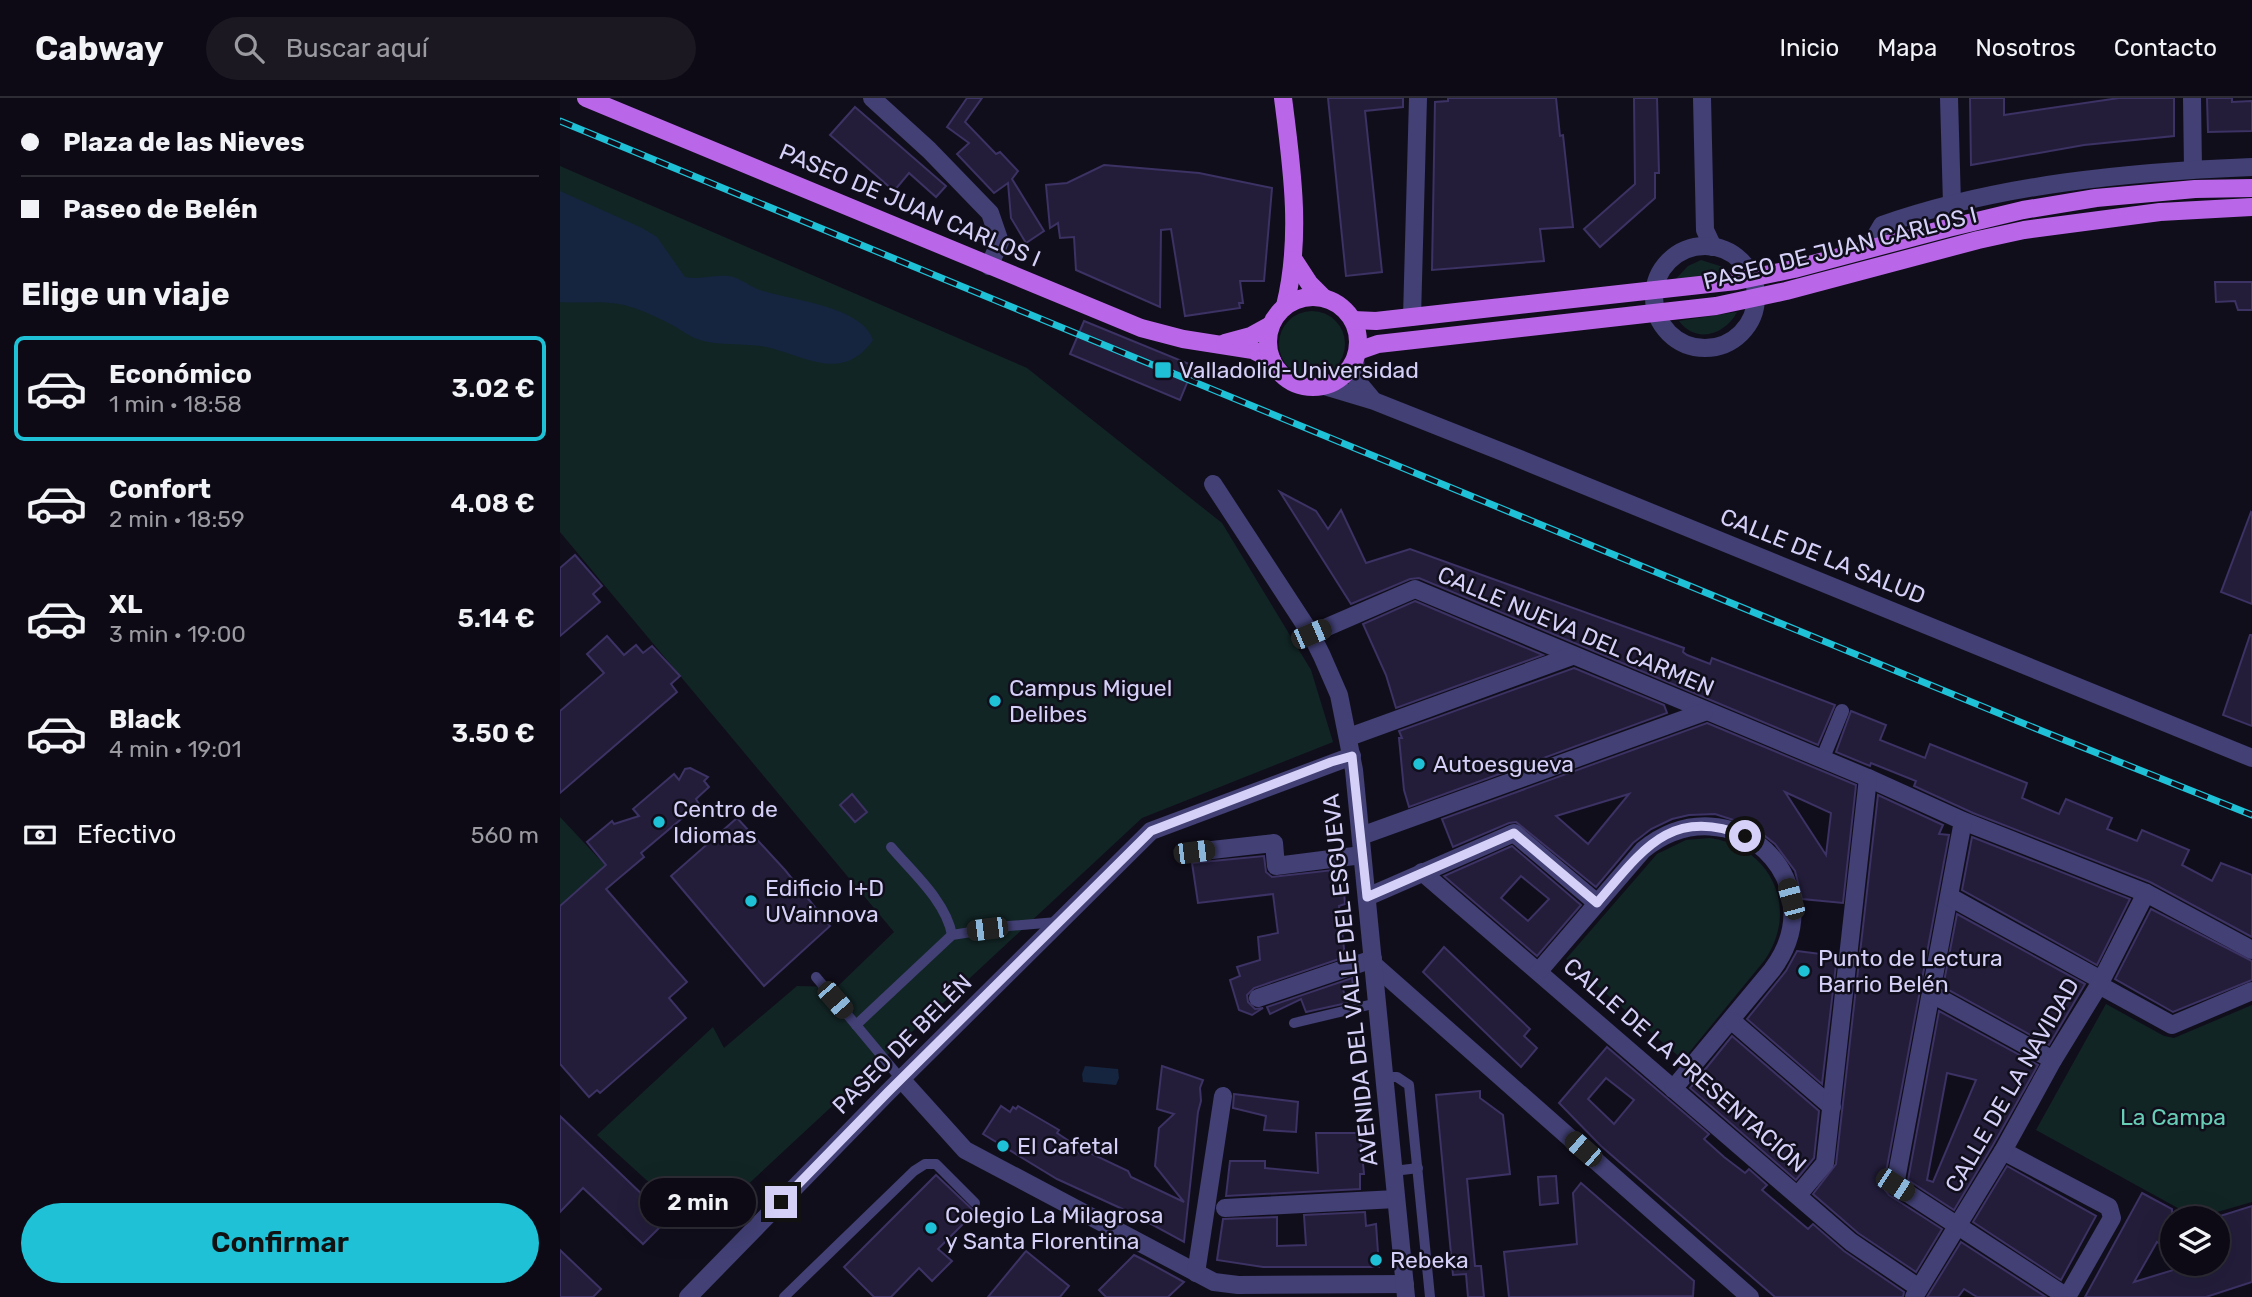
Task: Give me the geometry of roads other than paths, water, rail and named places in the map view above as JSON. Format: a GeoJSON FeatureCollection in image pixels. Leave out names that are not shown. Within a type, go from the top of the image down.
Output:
{"type":"FeatureCollection","features":[{"type":"Feature","properties":{"kind":"main road","name":"PASEO DE JUAN CARLOS I"},"geometry":{"type":"LineString","coordinates":[[586,98],[1141,328],[1183,339],[1253,351],[1272,360]]}},
{"type":"Feature","properties":{"kind":"main road"},"geometry":{"type":"LineString","coordinates":[[1283,98],[1295,191],[1294,260],[1285,306],[1271,325],[1268,346],[1276,368],[1289,380],[1306,387],[1324,386],[1347,373],[1357,355],[1358,336],[1353,320],[1340,305],[1322,297],[1294,260]]}},
{"type":"Feature","properties":{"kind":"main road","name":"PASEO DE JUAN CARLOS I"},"geometry":{"type":"LineString","coordinates":[[1353,320],[1412,317],[1752,278],[2000,215],[2096,198],[2195,189],[2252,188]]}},
{"type":"Feature","properties":{"kind":"main road","name":"PASEO DE JUAN CARLOS I"},"geometry":{"type":"LineString","coordinates":[[1357,355],[1378,344],[1716,306],[2024,230],[2160,212],[2252,206]]}},
{"type":"Feature","properties":{"kind":"main road"},"geometry":{"type":"LineString","coordinates":[[1285,306],[1299,299],[1322,297]]}},
{"type":"Feature","properties":{"kind":"main road","name":"PASEO DE JUAN CARLOS I"},"geometry":{"type":"LineString","coordinates":[[1219,344],[1251,336],[1271,325]]}},
{"type":"Feature","properties":{"kind":"street"},"geometry":{"type":"LineString","coordinates":[[872,98],[929,150],[990,213],[1000,242],[989,266]]}},
{"type":"Feature","properties":{"kind":"street"},"geometry":{"type":"LineString","coordinates":[[1412,317],[1418,98]]}},
{"type":"Feature","properties":{"kind":"street"},"geometry":{"type":"LineString","coordinates":[[1702,98],[1704,230],[1713,247]]}},
{"type":"Feature","properties":{"kind":"street"},"geometry":{"type":"LineString","coordinates":[[1949,98],[1952,204]]}},
{"type":"Feature","properties":{"kind":"street"},"geometry":{"type":"LineString","coordinates":[[2192,98],[2193,169]]}},
{"type":"Feature","properties":{"kind":"street","name":"PASEO DE JUAN CARLOS I"},"geometry":{"type":"LineString","coordinates":[[1868,249],[1882,225],[1952,204],[2081,181],[2193,169],[2252,167]]}},
{"type":"Feature","properties":{"kind":"street"},"geometry":{"type":"LineString","coordinates":[[1692,248],[1704,230]]}},
{"type":"Feature","properties":{"kind":"street"},"geometry":{"type":"LineString","coordinates":[[1713,247],[1738,257],[1752,278],[1756,298],[1754,314],[1736,338],[1723,345],[1703,348],[1682,342],[1669,332],[1657,312],[1655,291],[1664,267],[1673,258],[1692,248],[1713,247]]}},
{"type":"Feature","properties":{"kind":"street"},"geometry":{"type":"LineString","coordinates":[[1357,355],[1356,381],[1374,401]]}},
{"type":"Feature","properties":{"kind":"street","name":"CALLE DE LA SALUD"},"geometry":{"type":"LineString","coordinates":[[1324,386],[1374,401],[2252,758]]}},
{"type":"Feature","properties":{"kind":"street","name":"AVENIDA DEL VALLE DEL ESGUEVA"},"geometry":{"type":"LineString","coordinates":[[1213,484],[1311,634],[1339,695],[1352,756],[1406,1290]]}},
{"type":"Feature","properties":{"kind":"street","name":"CALLE NUEVA DEL CARMEN"},"geometry":{"type":"LineString","coordinates":[[1311,634],[1415,589],[1704,712],[1868,778],[1963,821],[2146,893],[2252,950]]}},
{"type":"Feature","properties":{"kind":"street"},"geometry":{"type":"LineString","coordinates":[[1349,737],[1572,656]]}},
{"type":"Feature","properties":{"kind":"street"},"geometry":{"type":"LineString","coordinates":[[1822,760],[1842,711]]}},
{"type":"Feature","properties":{"kind":"street"},"geometry":{"type":"LineString","coordinates":[[1361,836],[1704,712]]}},
{"type":"Feature","properties":{"kind":"street","name":"PASEO DE BELÉN"},"geometry":{"type":"LineString","coordinates":[[688,1297],[901,1079],[1151,831],[1352,756]]}},
{"type":"Feature","properties":{"kind":"street"},"geometry":{"type":"LineString","coordinates":[[1798,1195],[1825,1163],[1868,778]]}},
{"type":"Feature","properties":{"kind":"street"},"geometry":{"type":"LineString","coordinates":[[1963,821],[1895,1185],[2067,1297],[2112,1218],[2109,1208],[2003,1151]]}},
{"type":"Feature","properties":{"kind":"street"},"geometry":{"type":"LineString","coordinates":[[1539,971],[1643,850],[1657,839],[1690,826],[1711,826],[1738,833],[1762,846],[1786,878],[1791,899],[1793,922],[1783,956],[1732,1021],[1673,1089]]}},
{"type":"Feature","properties":{"kind":"street"},"geometry":{"type":"LineString","coordinates":[[1367,897],[1514,833],[1597,903]]}},
{"type":"Feature","properties":{"kind":"street"},"geometry":{"type":"LineString","coordinates":[[1194,852],[1274,842],[1276,866],[1362,855]]}},
{"type":"Feature","properties":{"kind":"street","name":"CALLE DE LA PRESENTACIÓN"},"geometry":{"type":"LineString","coordinates":[[1422,872],[1852,1242],[1917,1293]]}},
{"type":"Feature","properties":{"kind":"street","name":"CALLE DE LA NAVIDAD"},"geometry":{"type":"LineString","coordinates":[[1917,1293],[1959,1227],[2100,982],[2146,893]]}},
{"type":"Feature","properties":{"kind":"street"},"geometry":{"type":"LineString","coordinates":[[1950,897],[2172,1025],[2252,991]]}},
{"type":"Feature","properties":{"kind":"street"},"geometry":{"type":"LineString","coordinates":[[1258,998],[1373,962],[1750,1297]]}},
{"type":"Feature","properties":{"kind":"street"},"geometry":{"type":"LineString","coordinates":[[1932,994],[2053,1060]]}},
{"type":"Feature","properties":{"kind":"street"},"geometry":{"type":"LineString","coordinates":[[1732,1021],[1832,1107]]}},
{"type":"Feature","properties":{"kind":"street"},"geometry":{"type":"LineString","coordinates":[[901,1079],[965,1150],[1232,1291],[1406,1290]]}},
{"type":"Feature","properties":{"kind":"street"},"geometry":{"type":"LineString","coordinates":[[1196,1273],[1223,1096]]}},
{"type":"Feature","properties":{"kind":"street"},"geometry":{"type":"LineString","coordinates":[[1225,1208],[1396,1199]]}},
{"type":"Feature","properties":{"kind":"lane"},"geometry":{"type":"LineString","coordinates":[[891,847],[939,904],[950,922],[952,935]]}},
{"type":"Feature","properties":{"kind":"lane"},"geometry":{"type":"LineString","coordinates":[[856,1025],[952,935],[1058,922]]}},
{"type":"Feature","properties":{"kind":"lane"},"geometry":{"type":"LineString","coordinates":[[816,977],[901,1079]]}},
{"type":"Feature","properties":{"kind":"lane"},"geometry":{"type":"LineString","coordinates":[[1294,1023],[1377,1003]]}},
{"type":"Feature","properties":{"kind":"lane"},"geometry":{"type":"LineString","coordinates":[[1384,1077],[1397,1077],[1409,1085],[1430,1297]]}},
{"type":"Feature","properties":{"kind":"lane"},"geometry":{"type":"LineString","coordinates":[[784,1297],[914,1171],[925,1164],[936,1164],[975,1203]]}},
{"type":"Feature","properties":{"kind":"lane"},"geometry":{"type":"LineString","coordinates":[[1394,1171],[1418,1168]]}},
{"type":"Feature","properties":{"kind":"water"},"geometry":{"type":"Polygon","coordinates":[[[560,191],[657,237],[685,277],[732,277],[763,291],[825,306],[856,320],[867,329],[873,340],[861,354],[847,361],[820,363],[761,346],[712,343],[697,339],[654,316],[626,305],[560,302],[560,191]]]}},
{"type":"Feature","properties":{"kind":"water"},"geometry":{"type":"Polygon","coordinates":[[[1085,1066],[1118,1069],[1119,1078],[1116,1085],[1083,1082],[1085,1066]]]}},
{"type":"Feature","properties":{"kind":"railway"},"geometry":{"type":"LineString","coordinates":[[560,121],[2252,815]]}},
{"type":"Feature","properties":{"kind":"place","name":"Valladolid-Universidad"},"geometry":{"type":"Point","coordinates":[1163,370]}},
{"type":"Feature","properties":{"kind":"place","name":"Campus Miguel Delibes"},"geometry":{"type":"Point","coordinates":[995,701]}},
{"type":"Feature","properties":{"kind":"place","name":"Autoesgueva"},"geometry":{"type":"Point","coordinates":[1419,764]}},
{"type":"Feature","properties":{"kind":"place","name":"Centro de Idiomas"},"geometry":{"type":"Point","coordinates":[659,822]}},
{"type":"Feature","properties":{"kind":"place","name":"Edificio I+D UVainnova"},"geometry":{"type":"Point","coordinates":[751,901]}},
{"type":"Feature","properties":{"kind":"place","name":"Punto de Lectura Barrio Belén"},"geometry":{"type":"Point","coordinates":[1804,971]}},
{"type":"Feature","properties":{"kind":"place","name":"El Cafetal"},"geometry":{"type":"Point","coordinates":[1003,1146]}},
{"type":"Feature","properties":{"kind":"place","name":"Colegio La Milagrosa y Santa Florentina"},"geometry":{"type":"Point","coordinates":[931,1228]}},
{"type":"Feature","properties":{"kind":"place","name":"Rebeka"},"geometry":{"type":"Point","coordinates":[1376,1260]}},
{"type":"Feature","properties":{"kind":"park label","name":"La Campa"},"geometry":{"type":"Point","coordinates":[2173,1117]}}]}
